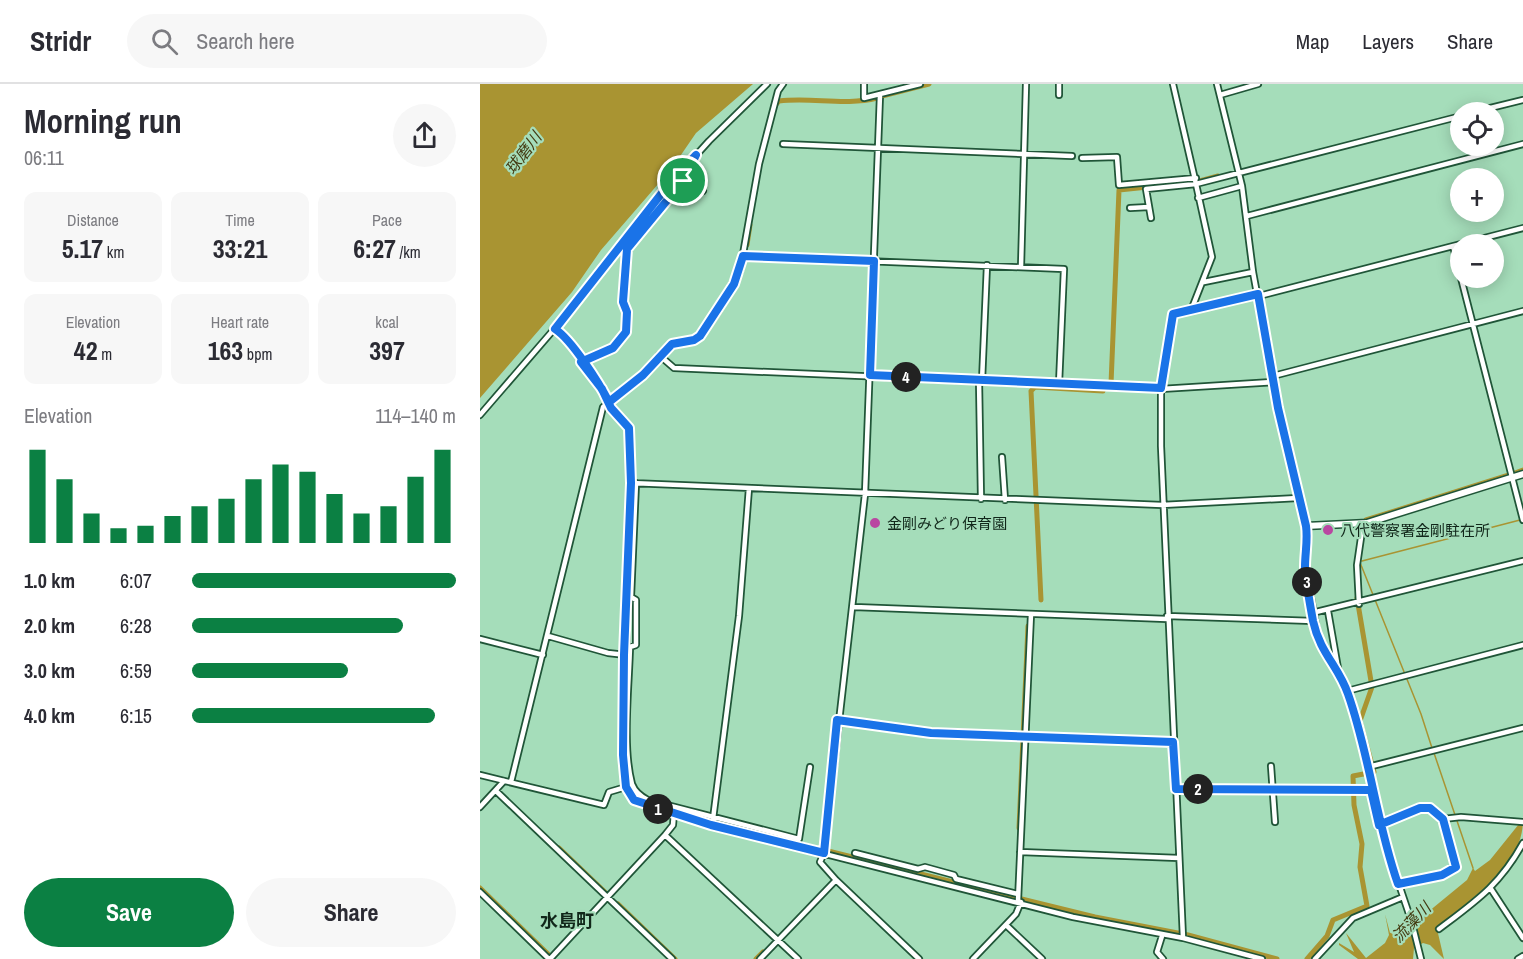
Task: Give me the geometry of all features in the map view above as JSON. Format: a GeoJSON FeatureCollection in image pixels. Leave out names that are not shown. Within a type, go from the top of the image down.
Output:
{"type":"FeatureCollection","features":[{"type":"Feature","properties":{"kind":"street"},"geometry":{"type":"LineString","coordinates":[[480,415],[555,329],[662,193],[696,155],[767,84]]}},
{"type":"Feature","properties":{"kind":"street"},"geometry":{"type":"LineString","coordinates":[[511,782],[603,407],[643,375],[659,355],[672,344],[694,340],[700,336],[734,284],[743,256],[759,164],[778,91],[783,84]]}},
{"type":"Feature","properties":{"kind":"street"},"geometry":{"type":"LineString","coordinates":[[864,84],[864,98],[920,84]]}},
{"type":"Feature","properties":{"kind":"street"},"geometry":{"type":"LineString","coordinates":[[1020,267],[1026,84]]}},
{"type":"Feature","properties":{"kind":"street"},"geometry":{"type":"LineString","coordinates":[[1059,84],[1059,95]]}},
{"type":"Feature","properties":{"kind":"street"},"geometry":{"type":"LineString","coordinates":[[1173,84],[1212,257],[1192,308]]}},
{"type":"Feature","properties":{"kind":"street"},"geometry":{"type":"LineString","coordinates":[[1217,84],[1242,186],[1253,272],[1298,498],[1306,526],[1308,540],[1305,565],[1313,621],[1320,645],[1347,691],[1368,768],[1379,825],[1412,923],[1421,959]]}},
{"type":"Feature","properties":{"kind":"street"},"geometry":{"type":"LineString","coordinates":[[1220,95],[1258,84]]}},
{"type":"Feature","properties":{"kind":"street"},"geometry":{"type":"LineString","coordinates":[[880,95],[865,494],[854,607],[837,720],[824,853],[820,862],[919,959]]}},
{"type":"Feature","properties":{"kind":"street"},"geometry":{"type":"LineString","coordinates":[[1504,105],[1523,100]]}},
{"type":"Feature","properties":{"kind":"street"},"geometry":{"type":"LineString","coordinates":[[1151,218],[1146,189],[1239,173],[1450,119]]}},
{"type":"Feature","properties":{"kind":"street"},"geometry":{"type":"LineString","coordinates":[[783,144],[1072,156]]}},
{"type":"Feature","properties":{"kind":"street"},"geometry":{"type":"LineString","coordinates":[[1247,216],[1523,144]]}},
{"type":"Feature","properties":{"kind":"street"},"geometry":{"type":"LineString","coordinates":[[677,197],[696,155]]}},
{"type":"Feature","properties":{"kind":"street"},"geometry":{"type":"LineString","coordinates":[[1082,158],[1117,157],[1119,185],[1196,181]]}},
{"type":"Feature","properties":{"kind":"street"},"geometry":{"type":"LineString","coordinates":[[684,182],[703,191]]}},
{"type":"Feature","properties":{"kind":"street"},"geometry":{"type":"LineString","coordinates":[[581,362],[613,348],[626,332],[627,312],[623,302],[627,249],[684,182]]}},
{"type":"Feature","properties":{"kind":"street"},"geometry":{"type":"LineString","coordinates":[[1198,198],[1242,186]]}},
{"type":"Feature","properties":{"kind":"street"},"geometry":{"type":"LineString","coordinates":[[1130,208],[1149,207]]}},
{"type":"Feature","properties":{"kind":"street"},"geometry":{"type":"LineString","coordinates":[[1500,234],[1523,228]]}},
{"type":"Feature","properties":{"kind":"street"},"geometry":{"type":"LineString","coordinates":[[1183,935],[1162,505],[1161,388],[1173,314],[1259,295],[1450,247]]}},
{"type":"Feature","properties":{"kind":"street"},"geometry":{"type":"LineString","coordinates":[[743,256],[1064,269],[1059,384]]}},
{"type":"Feature","properties":{"kind":"street"},"geometry":{"type":"LineString","coordinates":[[981,499],[980,380],[987,266]]}},
{"type":"Feature","properties":{"kind":"street"},"geometry":{"type":"LineString","coordinates":[[1204,282],[1253,272]]}},
{"type":"Feature","properties":{"kind":"street"},"geometry":{"type":"LineString","coordinates":[[1464,288],[1523,520]]}},
{"type":"Feature","properties":{"kind":"street"},"geometry":{"type":"LineString","coordinates":[[1273,376],[1523,311]]}},
{"type":"Feature","properties":{"kind":"street"},"geometry":{"type":"LineString","coordinates":[[555,329],[572,346],[629,428],[633,483],[631,597],[636,600],[636,645],[630,647],[627,655],[628,756],[634,794]]}},
{"type":"Feature","properties":{"kind":"street"},"geometry":{"type":"LineString","coordinates":[[659,355],[674,368],[1161,388],[1275,382]]}},
{"type":"Feature","properties":{"kind":"street"},"geometry":{"type":"LineString","coordinates":[[1002,457],[1005,500]]}},
{"type":"Feature","properties":{"kind":"street"},"geometry":{"type":"LineString","coordinates":[[1306,526],[1363,524],[1523,474]]}},
{"type":"Feature","properties":{"kind":"street"},"geometry":{"type":"LineString","coordinates":[[633,483],[1162,505],[1298,498]]}},
{"type":"Feature","properties":{"kind":"street"},"geometry":{"type":"LineString","coordinates":[[633,483],[623,755],[626,787],[642,804],[711,825],[1093,922],[1162,936],[1183,935],[1262,959]]}},
{"type":"Feature","properties":{"kind":"street"},"geometry":{"type":"LineString","coordinates":[[711,825],[739,616],[749,488]]}},
{"type":"Feature","properties":{"kind":"street"},"geometry":{"type":"LineString","coordinates":[[1357,604],[1357,565],[1363,524]]}},
{"type":"Feature","properties":{"kind":"street"},"geometry":{"type":"LineString","coordinates":[[1312,613],[1329,611],[1523,561]]}},
{"type":"Feature","properties":{"kind":"street"},"geometry":{"type":"LineString","coordinates":[[854,607],[1313,621]]}},
{"type":"Feature","properties":{"kind":"street"},"geometry":{"type":"LineString","coordinates":[[1329,611],[1340,677]]}},
{"type":"Feature","properties":{"kind":"street"},"geometry":{"type":"LineString","coordinates":[[973,959],[1016,914],[1019,902],[1023,737],[1031,614]]}},
{"type":"Feature","properties":{"kind":"street"},"geometry":{"type":"LineString","coordinates":[[548,636],[627,655]]}},
{"type":"Feature","properties":{"kind":"street"},"geometry":{"type":"LineString","coordinates":[[480,639],[543,655]]}},
{"type":"Feature","properties":{"kind":"street"},"geometry":{"type":"LineString","coordinates":[[1320,645],[1334,642]]}},
{"type":"Feature","properties":{"kind":"street"},"geometry":{"type":"LineString","coordinates":[[1347,691],[1523,645]]}},
{"type":"Feature","properties":{"kind":"street"},"geometry":{"type":"LineString","coordinates":[[837,720],[931,733],[1173,742]]}},
{"type":"Feature","properties":{"kind":"street"},"geometry":{"type":"LineString","coordinates":[[1368,768],[1523,728]]}},
{"type":"Feature","properties":{"kind":"street"},"geometry":{"type":"LineString","coordinates":[[1271,766],[1275,822]]}},
{"type":"Feature","properties":{"kind":"street"},"geometry":{"type":"LineString","coordinates":[[634,794],[713,818],[799,839],[810,767]]}},
{"type":"Feature","properties":{"kind":"street"},"geometry":{"type":"LineString","coordinates":[[480,775],[604,805],[609,792],[626,787]]}},
{"type":"Feature","properties":{"kind":"street"},"geometry":{"type":"LineString","coordinates":[[480,807],[504,781]]}},
{"type":"Feature","properties":{"kind":"street"},"geometry":{"type":"LineString","coordinates":[[1176,789],[1371,790]]}},
{"type":"Feature","properties":{"kind":"street"},"geometry":{"type":"LineString","coordinates":[[496,791],[672,959]]}},
{"type":"Feature","properties":{"kind":"street"},"geometry":{"type":"LineString","coordinates":[[1379,825],[1424,807],[1437,812],[1443,819],[1456,867],[1435,877],[1398,884]]}},
{"type":"Feature","properties":{"kind":"street"},"geometry":{"type":"LineString","coordinates":[[480,892],[550,959],[665,835],[673,825],[674,813]]}},
{"type":"Feature","properties":{"kind":"street"},"geometry":{"type":"LineString","coordinates":[[1443,819],[1458,817],[1521,819]]}},
{"type":"Feature","properties":{"kind":"street"},"geometry":{"type":"LineString","coordinates":[[665,835],[798,959]]}},
{"type":"Feature","properties":{"kind":"street"},"geometry":{"type":"LineString","coordinates":[[1439,929],[1491,889],[1508,869],[1523,843]]}},
{"type":"Feature","properties":{"kind":"street"},"geometry":{"type":"LineString","coordinates":[[1020,852],[1179,858]]}},
{"type":"Feature","properties":{"kind":"street"},"geometry":{"type":"LineString","coordinates":[[855,853],[918,869],[925,867],[954,875],[956,879],[1018,894]]}},
{"type":"Feature","properties":{"kind":"street"},"geometry":{"type":"LineString","coordinates":[[760,959],[836,880]]}},
{"type":"Feature","properties":{"kind":"street"},"geometry":{"type":"LineString","coordinates":[[1491,889],[1523,939]]}},
{"type":"Feature","properties":{"kind":"street"},"geometry":{"type":"LineString","coordinates":[[1315,959],[1321,957],[1353,918],[1403,897]]}},
{"type":"Feature","properties":{"kind":"street"},"geometry":{"type":"LineString","coordinates":[[1006,925],[1042,959]]}},
{"type":"Feature","properties":{"kind":"street"},"geometry":{"type":"LineString","coordinates":[[1162,936],[1157,952],[1163,959]]}},
{"type":"Feature","properties":{"kind":"street"},"geometry":{"type":"LineString","coordinates":[[1518,959],[1523,956]]}},
{"type":"Feature","properties":{"kind":"water","name":"球磨川"},"geometry":{"type":"Polygon","coordinates":[[[480,84],[753,84],[696,133],[672,168],[601,250],[572,292],[480,398],[480,84]]]}},
{"type":"Feature","properties":{"kind":"water"},"geometry":{"type":"Polygon","coordinates":[[[1523,819],[1521,837],[1514,854],[1504,868],[1492,882],[1437,929],[1444,959],[1430,945],[1423,943],[1414,948],[1413,959],[1358,959],[1339,945],[1339,943],[1354,952],[1346,933],[1366,958],[1385,943],[1389,935],[1385,914],[1390,933],[1417,925],[1428,912],[1467,880],[1473,868],[1475,871],[1490,860],[1523,819]]]}},
{"type":"Feature","properties":{"kind":"waterway"},"geometry":{"type":"LineString","coordinates":[[882,96],[929,84]]}},
{"type":"Feature","properties":{"kind":"waterway"},"geometry":{"type":"LineString","coordinates":[[774,107],[779,101],[853,101],[877,98]]}},
{"type":"Feature","properties":{"kind":"waterway"},"geometry":{"type":"LineString","coordinates":[[1111,384],[1119,190],[1196,182],[1218,176]]}},
{"type":"Feature","properties":{"kind":"waterway"},"geometry":{"type":"LineString","coordinates":[[747,245],[750,225]]}},
{"type":"Feature","properties":{"kind":"waterway"},"geometry":{"type":"LineString","coordinates":[[690,341],[697,339],[712,323],[741,272]]}},
{"type":"Feature","properties":{"kind":"waterway"},"geometry":{"type":"LineString","coordinates":[[1041,600],[1031,391],[1035,387],[1103,391]]}},
{"type":"Feature","properties":{"kind":"waterway"},"geometry":{"type":"LineString","coordinates":[[615,400],[612,404],[632,429],[633,479]]}},
{"type":"Feature","properties":{"kind":"waterway"},"geometry":{"type":"LineString","coordinates":[[1515,473],[1523,470]]}},
{"type":"Feature","properties":{"kind":"waterway"},"geometry":{"type":"LineString","coordinates":[[1366,520],[1509,475]]}},
{"type":"Feature","properties":{"kind":"waterway"},"geometry":{"type":"LineString","coordinates":[[1362,561],[1520,520]]}},
{"type":"Feature","properties":{"kind":"waterway"},"geometry":{"type":"LineString","coordinates":[[1359,560],[1421,714],[1432,748]]}},
{"type":"Feature","properties":{"kind":"waterway"},"geometry":{"type":"LineString","coordinates":[[1307,959],[1327,936],[1333,920],[1367,906],[1360,867],[1362,844],[1354,805],[1353,776],[1374,772],[1360,721],[1372,687],[1357,598]]}},
{"type":"Feature","properties":{"kind":"waterway"},"geometry":{"type":"LineString","coordinates":[[1019,828],[1028,626]]}},
{"type":"Feature","properties":{"kind":"waterway"},"geometry":{"type":"LineString","coordinates":[[1434,753],[1473,868]]}},
{"type":"Feature","properties":{"kind":"waterway"},"geometry":{"type":"LineString","coordinates":[[625,758],[630,787],[644,802]]}},
{"type":"Feature","properties":{"kind":"waterway"},"geometry":{"type":"LineString","coordinates":[[673,811],[819,849]]}},
{"type":"Feature","properties":{"kind":"waterway"},"geometry":{"type":"LineString","coordinates":[[559,848],[608,895],[611,893]]}},
{"type":"Feature","properties":{"kind":"waterway"},"geometry":{"type":"LineString","coordinates":[[824,850],[1095,917],[1188,935],[1277,959]]}},
{"type":"Feature","properties":{"kind":"waterway"},"geometry":{"type":"LineString","coordinates":[[480,888],[550,956]]}},
{"type":"Feature","properties":{"kind":"waterway"},"geometry":{"type":"LineString","coordinates":[[618,904],[675,959]]}},
{"type":"Feature","properties":{"kind":"waterway"},"geometry":{"type":"LineString","coordinates":[[756,959],[763,952]]}},
{"type":"Feature","properties":{"kind":"place","name":"金剛みどり保育園"},"geometry":{"type":"Point","coordinates":[875,523]}},
{"type":"Feature","properties":{"kind":"place","name":"八代警察署金剛駐在所"},"geometry":{"type":"Point","coordinates":[1328,530]}},
{"type":"Feature","properties":{"kind":"district","name":"水島町"},"geometry":{"type":"Point","coordinates":[567,920]}},
{"type":"Feature","properties":{"kind":"route"},"geometry":{"type":"LineString","coordinates":[[683,181],[627,249],[623,302],[627,312],[626,332],[613,348],[598,357],[581,362],[602,389],[611,408],[629,428],[631,483],[624,655],[623,755],[626,787],[634,800],[711,825],[824,853],[837,720],[931,733],[1173,742],[1176,789],[1371,790],[1379,825],[1420,808],[1430,808],[1443,819],[1456,867],[1429,879],[1398,884],[1392,867],[1379,825],[1376,813],[1371,790],[1365,750],[1347,691],[1318,642],[1313,621],[1305,565],[1308,540],[1306,526],[1278,408],[1258,294],[1173,314],[1161,388],[870,375],[874,261],[743,256],[734,284],[700,336],[694,340],[682,340],[672,344],[659,355],[643,375],[609,402],[602,389],[581,362],[572,346],[555,329],[662,193],[696,155],[694,164],[683,181]]}},
{"type":"Feature","properties":{"kind":"water label","name":"流藻川"},"geometry":{"type":"Point","coordinates":[1411,922]}}]}
